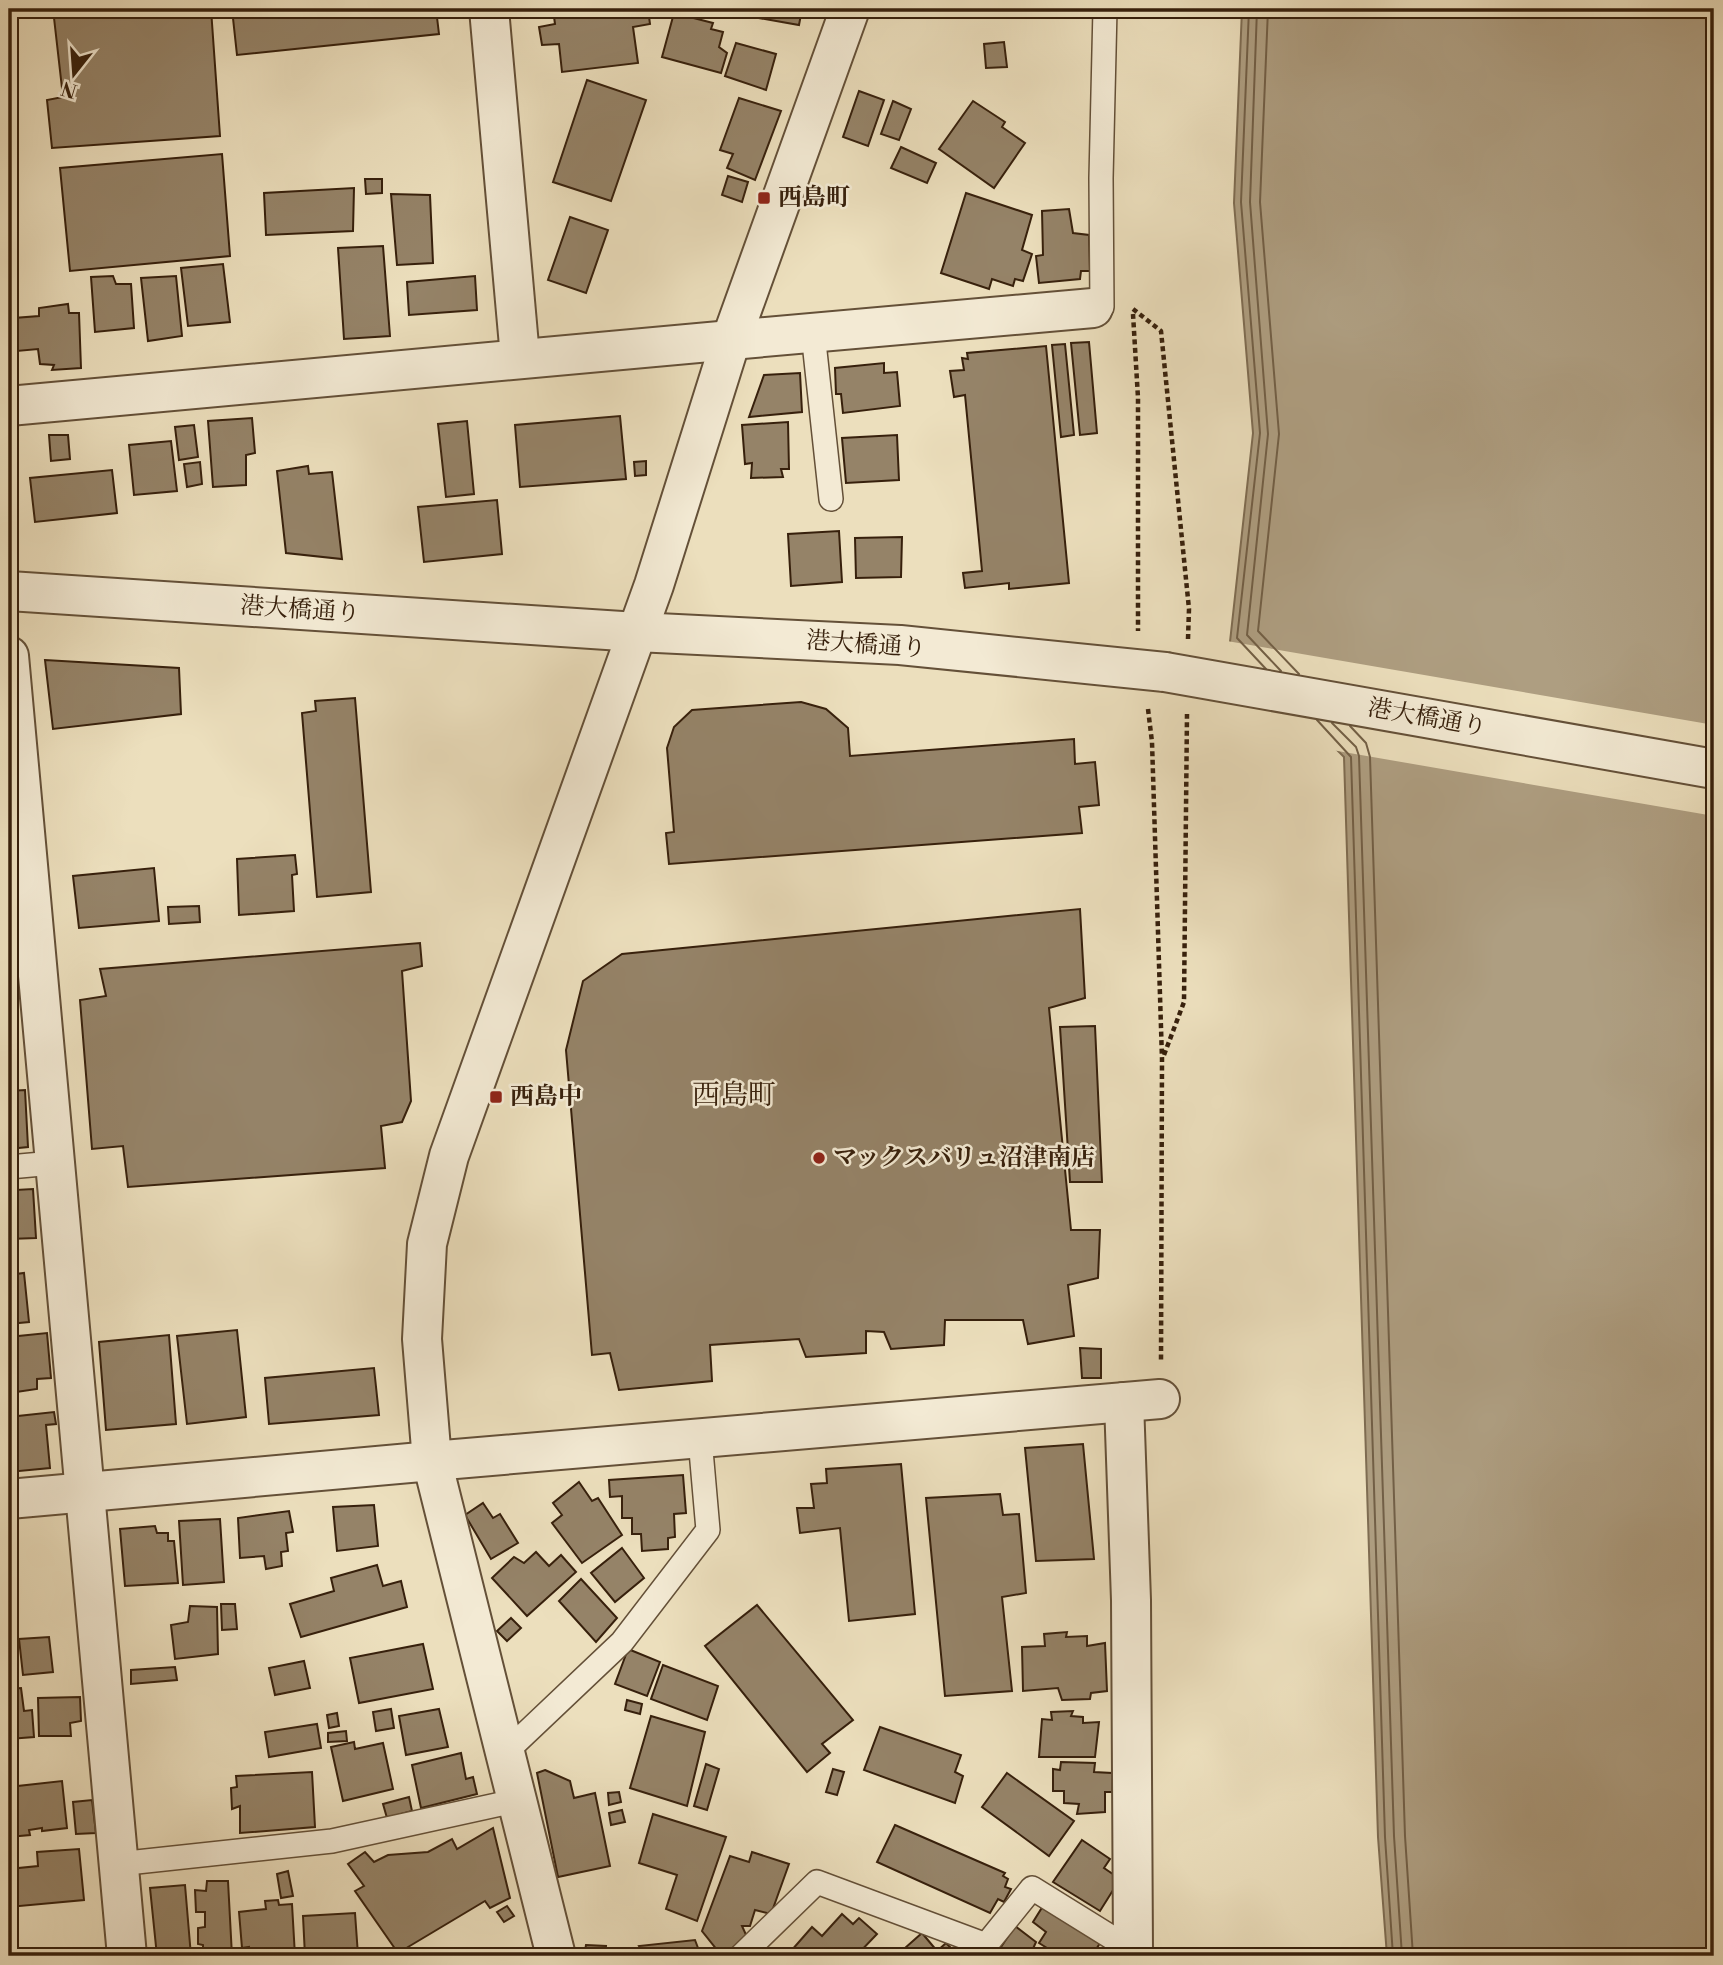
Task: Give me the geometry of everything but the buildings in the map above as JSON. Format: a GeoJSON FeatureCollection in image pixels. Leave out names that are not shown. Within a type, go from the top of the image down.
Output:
{"type":"FeatureCollection","features":[{"type":"Feature","properties":{"kind":"street"},"geometry":{"type":"LineString","coordinates":[[489,9],[520,357]]}},
{"type":"Feature","properties":{"kind":"street"},"geometry":{"type":"LineString","coordinates":[[556,1956],[507,1751],[432,1461],[422,1339],[426,1244],[449,1156],[637,632],[732,340],[850,9]]}},
{"type":"Feature","properties":{"kind":"street"},"geometry":{"type":"LineString","coordinates":[[9,406],[520,357],[1093,307]]}},
{"type":"Feature","properties":{"kind":"street","name":"港大橋通り"},"geometry":{"type":"LineString","coordinates":[[9,591],[637,632],[900,645],[1165,672],[1714,769]]}},
{"type":"Feature","properties":{"kind":"street"},"geometry":{"type":"LineString","coordinates":[[9,656],[127,1956]]}},
{"type":"Feature","properties":{"kind":"street"},"geometry":{"type":"LineString","coordinates":[[9,1499],[1142,1401],[1130,1600],[1136,1954]]}},
{"type":"Feature","properties":{"kind":"lane"},"geometry":{"type":"LineString","coordinates":[[1093,307],[1102,307],[1105,9]]}},
{"type":"Feature","properties":{"kind":"lane"},"geometry":{"type":"LineString","coordinates":[[813,333],[831,499]]}},
{"type":"Feature","properties":{"kind":"lane"},"geometry":{"type":"LineString","coordinates":[[9,1167],[53,1163]]}},
{"type":"Feature","properties":{"kind":"lane"},"geometry":{"type":"LineString","coordinates":[[507,1751],[622,1642],[708,1530],[700,1439]]}},
{"type":"Feature","properties":{"kind":"lane"},"geometry":{"type":"LineString","coordinates":[[118,1864],[332,1841],[519,1801]]}},
{"type":"Feature","properties":{"kind":"lane"},"geometry":{"type":"LineString","coordinates":[[741,1956],[817,1882],[986,1945],[1032,1888],[1136,1954]]}},
{"type":"Feature","properties":{"kind":"path"},"geometry":{"type":"LineString","coordinates":[[1133,309],[1138,398],[1138,632]]}},
{"type":"Feature","properties":{"kind":"path"},"geometry":{"type":"LineString","coordinates":[[1142,1401],[1162,1059],[1152,742],[1148,709]]}},
{"type":"Feature","properties":{"kind":"water"},"geometry":{"type":"Polygon","coordinates":[[[1242,9],[1714,9],[1714,1956],[1387,1956],[1378,1837],[1344,757],[1230,642],[1253,433],[1234,203],[1242,9]]]}},
{"type":"Feature","properties":{"kind":"pier"},"geometry":{"type":"Polygon","coordinates":[[[1227,641],[1714,725],[1714,816],[1332,750],[1227,641]]]}},
{"type":"Feature","properties":{"kind":"place","name":"西島町"},"geometry":{"type":"Point","coordinates":[764,198]}},
{"type":"Feature","properties":{"kind":"place","name":"西島中"},"geometry":{"type":"Point","coordinates":[496,1097]}},
{"type":"Feature","properties":{"kind":"place","name":"マックスバリュ沼津南店"},"geometry":{"type":"Point","coordinates":[819,1158]}},
{"type":"Feature","properties":{"kind":"district","name":"西島町"},"geometry":{"type":"Point","coordinates":[734,1095]}}]}
